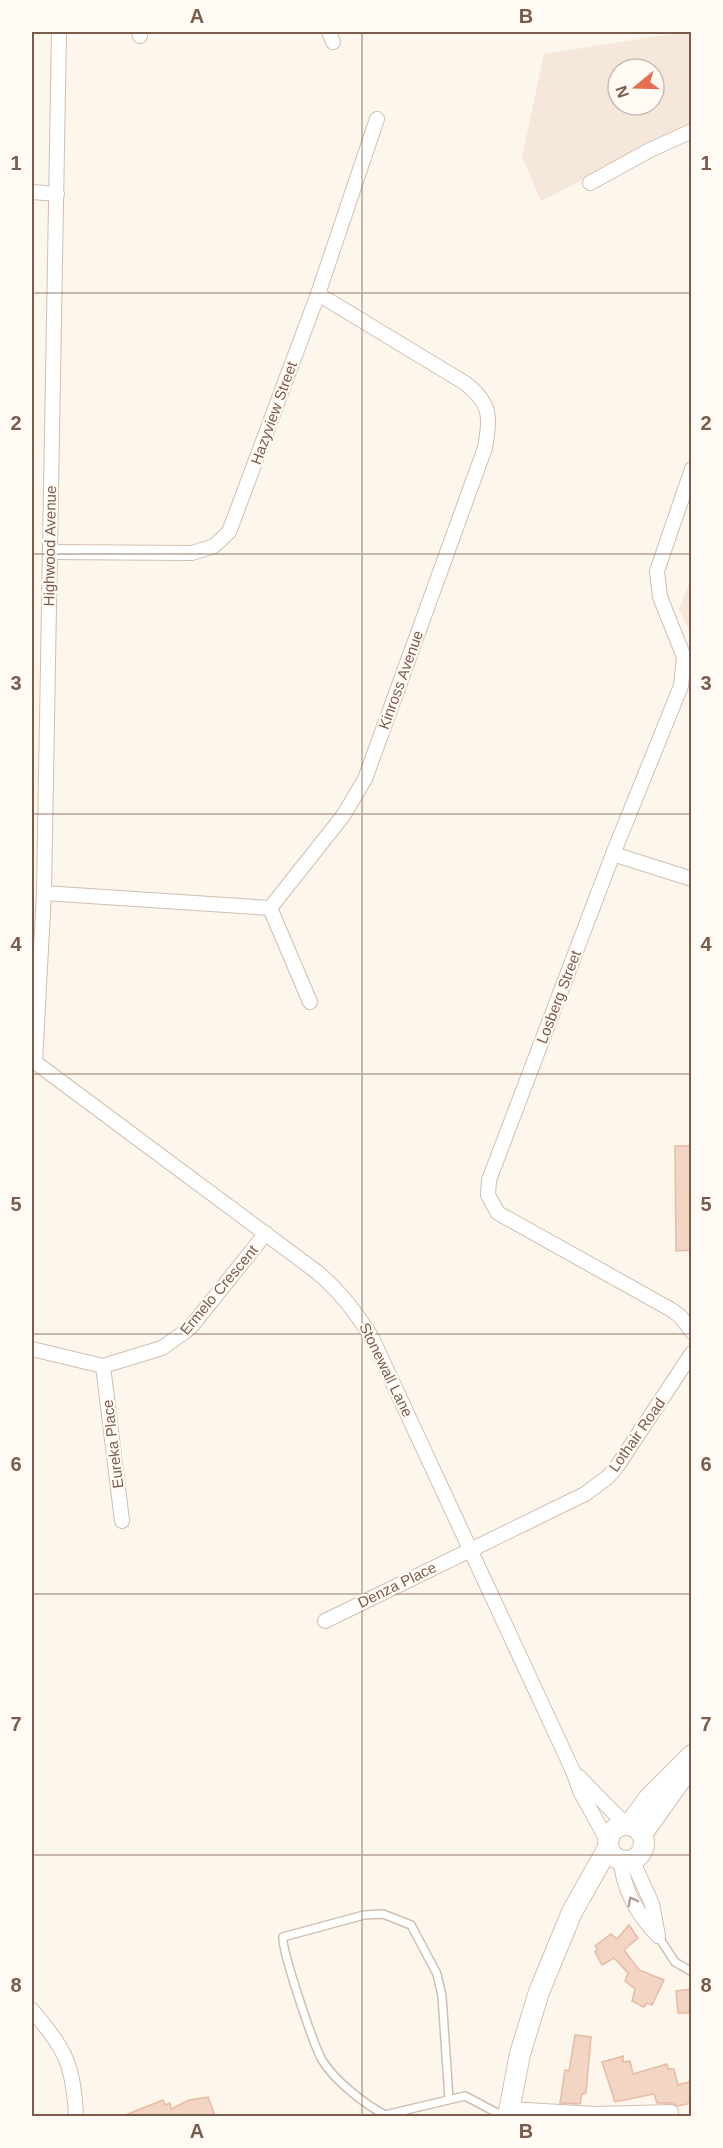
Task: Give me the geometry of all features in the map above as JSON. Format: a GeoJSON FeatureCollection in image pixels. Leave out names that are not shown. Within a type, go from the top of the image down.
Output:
{"type":"FeatureCollection","features":[{"type":"Feature","properties":{"kind":"street","name":"Highwood Avenue"},"geometry":{"type":"LineString","coordinates":[[33,1061],[44,893],[59,32]]}},
{"type":"Feature","properties":{"kind":"street","name":"Hazyview Street"},"geometry":{"type":"LineString","coordinates":[[50,552],[192,552],[214,546],[225,537],[234,522],[318,294],[377,118]]}},
{"type":"Feature","properties":{"kind":"street"},"geometry":{"type":"LineString","coordinates":[[590,183],[692,130]]}},
{"type":"Feature","properties":{"kind":"street"},"geometry":{"type":"LineString","coordinates":[[32,192],[57,194]]}},
{"type":"Feature","properties":{"kind":"street","name":"Kinross Avenue"},"geometry":{"type":"LineString","coordinates":[[270,908],[343,816],[365,779],[485,448],[489,419],[482,399],[465,383],[318,294]]}},
{"type":"Feature","properties":{"kind":"street","name":"Losberg Street"},"geometry":{"type":"LineString","coordinates":[[690,1329],[670,1309],[498,1213],[488,1195],[489,1180],[613,854],[654,757],[683,678],[684,657],[660,597],[657,571],[692,469]]}},
{"type":"Feature","properties":{"kind":"street"},"geometry":{"type":"LineString","coordinates":[[613,854],[692,879]]}},
{"type":"Feature","properties":{"kind":"street"},"geometry":{"type":"LineString","coordinates":[[44,893],[270,908],[310,1002]]}},
{"type":"Feature","properties":{"kind":"street","name":"Stonewall Lane"},"geometry":{"type":"LineString","coordinates":[[33,1061],[266,1233],[335,1287],[356,1310],[372,1338],[573,1771],[580,1791],[617,1853],[649,1897],[658,1936]]}},
{"type":"Feature","properties":{"kind":"street","name":"Ermelo Crescent"},"geometry":{"type":"LineString","coordinates":[[32,1349],[103,1366],[140,1357],[162,1348],[190,1328],[266,1233]]}},
{"type":"Feature","properties":{"kind":"street","name":"Lothair Road"},"geometry":{"type":"LineString","coordinates":[[470,1549],[585,1494],[608,1477],[692,1353]]}},
{"type":"Feature","properties":{"kind":"street","name":"Eureka Place"},"geometry":{"type":"LineString","coordinates":[[103,1366],[122,1521]]}},
{"type":"Feature","properties":{"kind":"street","name":"Denza Place"},"geometry":{"type":"LineString","coordinates":[[325,1621],[470,1549]]}},
{"type":"Feature","properties":{"kind":"street"},"geometry":{"type":"LineString","coordinates":[[632,1828],[649,1798],[692,1755]]}},
{"type":"Feature","properties":{"kind":"street"},"geometry":{"type":"LineString","coordinates":[[671,2112],[507,2114],[529,2020],[572,1912],[617,1853],[614,1829],[632,1828],[692,1760]]}},
{"type":"Feature","properties":{"kind":"street","name":"Stonewall Lane"},"geometry":{"type":"LineString","coordinates":[[573,1771],[632,1828]]}},
{"type":"Feature","properties":{"kind":"street"},"geometry":{"type":"LineString","coordinates":[[617,1853],[642,1852],[632,1828]]}},
{"type":"Feature","properties":{"kind":"street"},"geometry":{"type":"LineString","coordinates":[[32,2010],[67,2056],[74,2086],[76,2116]]}},
{"type":"Feature","properties":{"kind":"lane"},"geometry":{"type":"LineString","coordinates":[[449,2099],[442,1996],[437,1974],[411,1925],[383,1914],[364,1915],[284,1937],[287,1958],[322,2061],[336,2076],[385,2115],[465,2096],[507,2114]]}},
{"type":"Feature","properties":{"kind":"lane"},"geometry":{"type":"LineString","coordinates":[[658,1936],[675,1962],[692,1972]]}},
{"type":"Feature","properties":{"kind":"shaded area"},"geometry":{"type":"Polygon","coordinates":[[[691,32],[691,125],[541,201],[522,157],[544,54],[691,32]]]}},
{"type":"Feature","properties":{"kind":"shaded area"},"geometry":{"type":"Polygon","coordinates":[[[691,580],[691,634],[679,609],[691,580]]]}},
{"type":"Feature","properties":{"kind":"building"},"geometry":{"type":"Polygon","coordinates":[[[675,1146],[692,1146],[692,1250],[676,1251],[675,1146]]]}},
{"type":"Feature","properties":{"kind":"building"},"geometry":{"type":"Polygon","coordinates":[[[629,1925],[638,1938],[624,1950],[639,1970],[664,1980],[652,2005],[647,2003],[644,2007],[632,2001],[635,1989],[625,1981],[628,1973],[614,1958],[602,1965],[595,1952],[598,1949],[595,1946],[611,1934],[617,1939],[629,1925]]]}},
{"type":"Feature","properties":{"kind":"building"},"geometry":{"type":"Polygon","coordinates":[[[692,1989],[692,2013],[678,2013],[676,1991],[692,1989]]]}},
{"type":"Feature","properties":{"kind":"building"},"geometry":{"type":"Polygon","coordinates":[[[575,2035],[591,2037],[586,2093],[582,2094],[580,2104],[560,2103],[565,2070],[569,2071],[575,2035]]]}},
{"type":"Feature","properties":{"kind":"building"},"geometry":{"type":"Polygon","coordinates":[[[623,2056],[623,2062],[630,2061],[633,2074],[667,2064],[668,2069],[674,2069],[678,2085],[692,2081],[692,2103],[678,2106],[671,2103],[657,2103],[654,2094],[615,2102],[602,2062],[623,2056]]]}},
{"type":"Feature","properties":{"kind":"building"},"geometry":{"type":"Polygon","coordinates":[[[208,2097],[215,2116],[123,2116],[163,2100],[165,2105],[170,2103],[171,2109],[189,2100],[208,2097]]]}}]}
